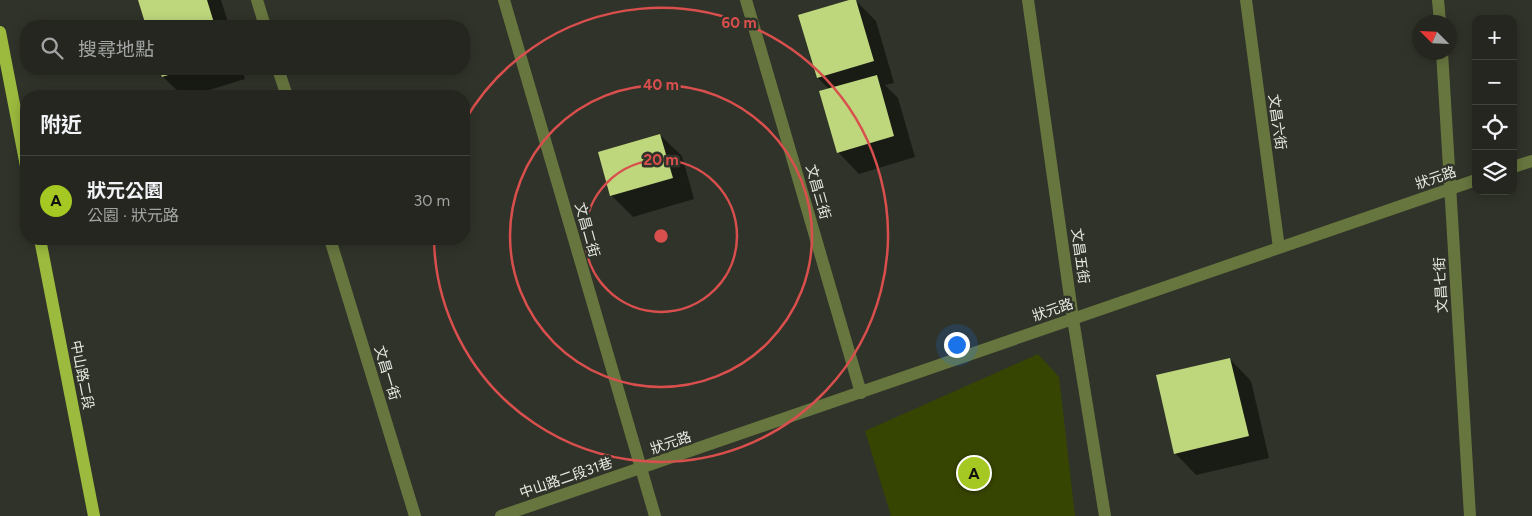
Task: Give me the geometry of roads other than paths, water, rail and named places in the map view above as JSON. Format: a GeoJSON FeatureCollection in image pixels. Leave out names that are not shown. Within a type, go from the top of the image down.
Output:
{"type":"FeatureCollection","features":[{"type":"Feature","properties":{"kind":"main road"},"geometry":{"type":"LineString","coordinates":[[0,32],[20,135]]}},
{"type":"Feature","properties":{"kind":"main road","name":"中山路二段"},"geometry":{"type":"LineString","coordinates":[[41,245],[94,516]]}},
{"type":"Feature","properties":{"kind":"street"},"geometry":{"type":"LineString","coordinates":[[257,0],[264,20]]}},
{"type":"Feature","properties":{"kind":"street","name":"文昌二街"},"geometry":{"type":"LineString","coordinates":[[504,0],[655,516]]}},
{"type":"Feature","properties":{"kind":"street","name":"文昌三街"},"geometry":{"type":"LineString","coordinates":[[746,0],[861,393]]}},
{"type":"Feature","properties":{"kind":"street","name":"文昌五街"},"geometry":{"type":"LineString","coordinates":[[1028,0],[1074,319],[1105,516]]}},
{"type":"Feature","properties":{"kind":"street","name":"文昌六街"},"geometry":{"type":"LineString","coordinates":[[1246,0],[1279,248]]}},
{"type":"Feature","properties":{"kind":"street"},"geometry":{"type":"LineString","coordinates":[[1438,0],[1439,15]]}},
{"type":"Feature","properties":{"kind":"street","name":"文昌七街"},"geometry":{"type":"LineString","coordinates":[[1443,60],[1470,516]]}},
{"type":"Feature","properties":{"kind":"street"},"geometry":{"type":"LineString","coordinates":[[280,75],[285,90]]}},
{"type":"Feature","properties":{"kind":"street"},"geometry":{"type":"LineString","coordinates":[[1517,166],[1532,161]]}},
{"type":"Feature","properties":{"kind":"street","name":"狀元路"},"geometry":{"type":"LineString","coordinates":[[641,469],[1472,181]]}},
{"type":"Feature","properties":{"kind":"street","name":"文昌一街"},"geometry":{"type":"LineString","coordinates":[[332,245],[415,516]]}},
{"type":"Feature","properties":{"kind":"street","name":"中山路二段31巷"},"geometry":{"type":"LineString","coordinates":[[501,516],[641,469]]}},
{"type":"Feature","properties":{"kind":"place","name":"狀元公園"},"geometry":{"type":"Point","coordinates":[974,473]}}]}
